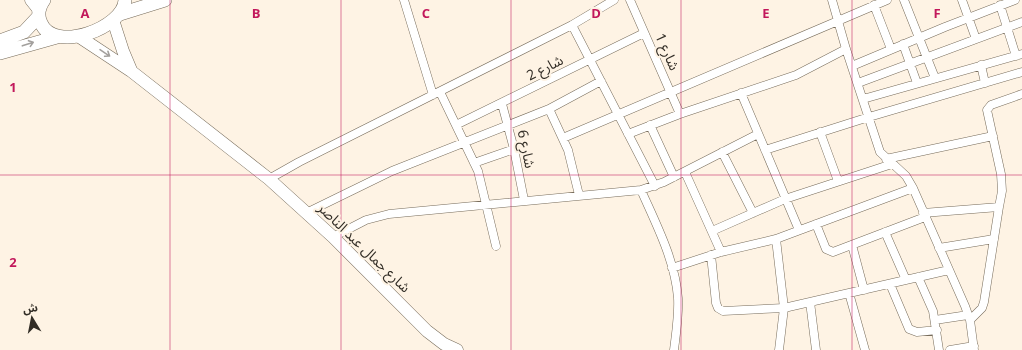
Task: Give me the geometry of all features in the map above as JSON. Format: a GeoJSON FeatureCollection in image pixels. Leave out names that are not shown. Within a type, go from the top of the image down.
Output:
{"type":"FeatureCollection","features":[{"type":"Feature","properties":{"kind":"main road"},"geometry":{"type":"LineString","coordinates":[[117,17],[123,10],[126,0]]}},
{"type":"Feature","properties":{"kind":"main road"},"geometry":{"type":"LineString","coordinates":[[0,53],[57,37],[78,36],[93,32],[117,17],[165,0]]}},
{"type":"Feature","properties":{"kind":"main road"},"geometry":{"type":"LineString","coordinates":[[38,6],[42,27],[57,37]]}},
{"type":"Feature","properties":{"kind":"main road"},"geometry":{"type":"LineString","coordinates":[[0,41],[24,32],[38,6]]}},
{"type":"Feature","properties":{"kind":"street"},"geometry":{"type":"LineString","coordinates":[[404,0],[436,94],[456,125],[474,163],[496,246]]}},
{"type":"Feature","properties":{"kind":"street"},"geometry":{"type":"LineString","coordinates":[[269,179],[299,162],[572,25],[614,0]]}},
{"type":"Feature","properties":{"kind":"street","name":"شارع 1"},"geometry":{"type":"LineString","coordinates":[[630,0],[680,114]]}},
{"type":"Feature","properties":{"kind":"street"},"geometry":{"type":"LineString","coordinates":[[832,0],[846,49],[880,152],[889,162],[906,176],[913,188],[969,317],[974,348],[950,350]]}},
{"type":"Feature","properties":{"kind":"street"},"geometry":{"type":"LineString","coordinates":[[563,138],[887,0]]}},
{"type":"Feature","properties":{"kind":"street"},"geometry":{"type":"LineString","coordinates":[[904,0],[935,78]]}},
{"type":"Feature","properties":{"kind":"street"},"geometry":{"type":"LineString","coordinates":[[962,0],[976,39]]}},
{"type":"Feature","properties":{"kind":"street"},"geometry":{"type":"LineString","coordinates":[[852,66],[968,17],[1015,0]]}},
{"type":"Feature","properties":{"kind":"street"},"geometry":{"type":"LineString","coordinates":[[874,5],[892,49]]}},
{"type":"Feature","properties":{"kind":"street"},"geometry":{"type":"LineString","coordinates":[[863,99],[1019,55],[1007,28],[1000,5]]}},
{"type":"Feature","properties":{"kind":"street","name":"شارع جمال عبد الناصر"},"geometry":{"type":"LineString","coordinates":[[117,17],[122,51],[132,71]]}},
{"type":"Feature","properties":{"kind":"street"},"geometry":{"type":"LineString","coordinates":[[858,83],[1022,22]]}},
{"type":"Feature","properties":{"kind":"street"},"geometry":{"type":"LineString","coordinates":[[572,25],[655,186]]}},
{"type":"Feature","properties":{"kind":"street","name":"شارع 2"},"geometry":{"type":"LineString","coordinates":[[456,125],[502,104],[644,33]]}},
{"type":"Feature","properties":{"kind":"street","name":"شارع جمال عبد الناصر"},"geometry":{"type":"LineString","coordinates":[[78,36],[132,71],[251,167],[269,179],[333,238],[427,331],[444,344],[457,350]]}},
{"type":"Feature","properties":{"kind":"street"},"geometry":{"type":"LineString","coordinates":[[903,44],[917,83]]}},
{"type":"Feature","properties":{"kind":"street"},"geometry":{"type":"LineString","coordinates":[[628,134],[680,114],[796,75],[846,49]]}},
{"type":"Feature","properties":{"kind":"street"},"geometry":{"type":"LineString","coordinates":[[981,65],[984,83]]}},
{"type":"Feature","properties":{"kind":"street"},"geometry":{"type":"LineString","coordinates":[[765,150],[869,117],[1022,72]]}},
{"type":"Feature","properties":{"kind":"street"},"geometry":{"type":"LineString","coordinates":[[306,213],[368,181],[464,141],[508,126],[549,109],[601,81]]}},
{"type":"Feature","properties":{"kind":"street"},"geometry":{"type":"LineString","coordinates":[[741,93],[799,230]]}},
{"type":"Feature","properties":{"kind":"street"},"geometry":{"type":"LineString","coordinates":[[935,320],[969,317],[978,313],[984,302],[1002,182],[987,113],[988,107],[1022,94]]}},
{"type":"Feature","properties":{"kind":"street","name":"شارع 6"},"geometry":{"type":"LineString","coordinates":[[502,104],[514,149],[524,200]]}},
{"type":"Feature","properties":{"kind":"street"},"geometry":{"type":"LineString","coordinates":[[549,109],[563,138],[572,162],[578,195]]}},
{"type":"Feature","properties":{"kind":"street"},"geometry":{"type":"LineString","coordinates":[[650,125],[674,177]]}},
{"type":"Feature","properties":{"kind":"street"},"geometry":{"type":"LineString","coordinates":[[820,132],[838,181]]}},
{"type":"Feature","properties":{"kind":"street"},"geometry":{"type":"LineString","coordinates":[[333,238],[356,224],[377,216],[524,200],[641,190],[655,186],[685,172],[758,134]]}},
{"type":"Feature","properties":{"kind":"street"},"geometry":{"type":"LineString","coordinates":[[712,231],[785,199],[889,162],[993,136]]}},
{"type":"Feature","properties":{"kind":"street"},"geometry":{"type":"LineString","coordinates":[[474,163],[514,149]]}},
{"type":"Feature","properties":{"kind":"street"},"geometry":{"type":"LineString","coordinates":[[722,152],[753,213]]}},
{"type":"Feature","properties":{"kind":"street","name":"شارع جمال عبد الناصر"},"geometry":{"type":"LineString","coordinates":[[251,167],[254,172],[329,242],[420,335],[441,350]]}},
{"type":"Feature","properties":{"kind":"street"},"geometry":{"type":"LineString","coordinates":[[685,172],[721,252]]}},
{"type":"Feature","properties":{"kind":"street"},"geometry":{"type":"LineString","coordinates":[[672,268],[721,252],[776,239],[913,188]]}},
{"type":"Feature","properties":{"kind":"street"},"geometry":{"type":"LineString","coordinates":[[641,190],[672,268],[678,297],[678,314],[674,350]]}},
{"type":"Feature","properties":{"kind":"street"},"geometry":{"type":"LineString","coordinates":[[816,224],[828,250],[833,252],[924,215],[999,206]]}},
{"type":"Feature","properties":{"kind":"street"},"geometry":{"type":"LineString","coordinates":[[885,232],[906,280]]}},
{"type":"Feature","properties":{"kind":"street"},"geometry":{"type":"LineString","coordinates":[[776,239],[784,308],[779,350]]}},
{"type":"Feature","properties":{"kind":"street"},"geometry":{"type":"LineString","coordinates":[[939,248],[994,239]]}},
{"type":"Feature","properties":{"kind":"street"},"geometry":{"type":"LineString","coordinates":[[852,245],[864,290]]}},
{"type":"Feature","properties":{"kind":"street"},"geometry":{"type":"LineString","coordinates":[[711,255],[718,308],[723,311],[784,308],[949,270]]}},
{"type":"Feature","properties":{"kind":"street"},"geometry":{"type":"LineString","coordinates":[[918,277],[930,303],[935,320],[939,350]]}},
{"type":"Feature","properties":{"kind":"street"},"geometry":{"type":"LineString","coordinates":[[890,284],[909,329],[917,332],[937,330]]}},
{"type":"Feature","properties":{"kind":"street"},"geometry":{"type":"LineString","coordinates":[[849,293],[865,350]]}},
{"type":"Feature","properties":{"kind":"street"},"geometry":{"type":"LineString","coordinates":[[810,302],[816,350]]}}]}
